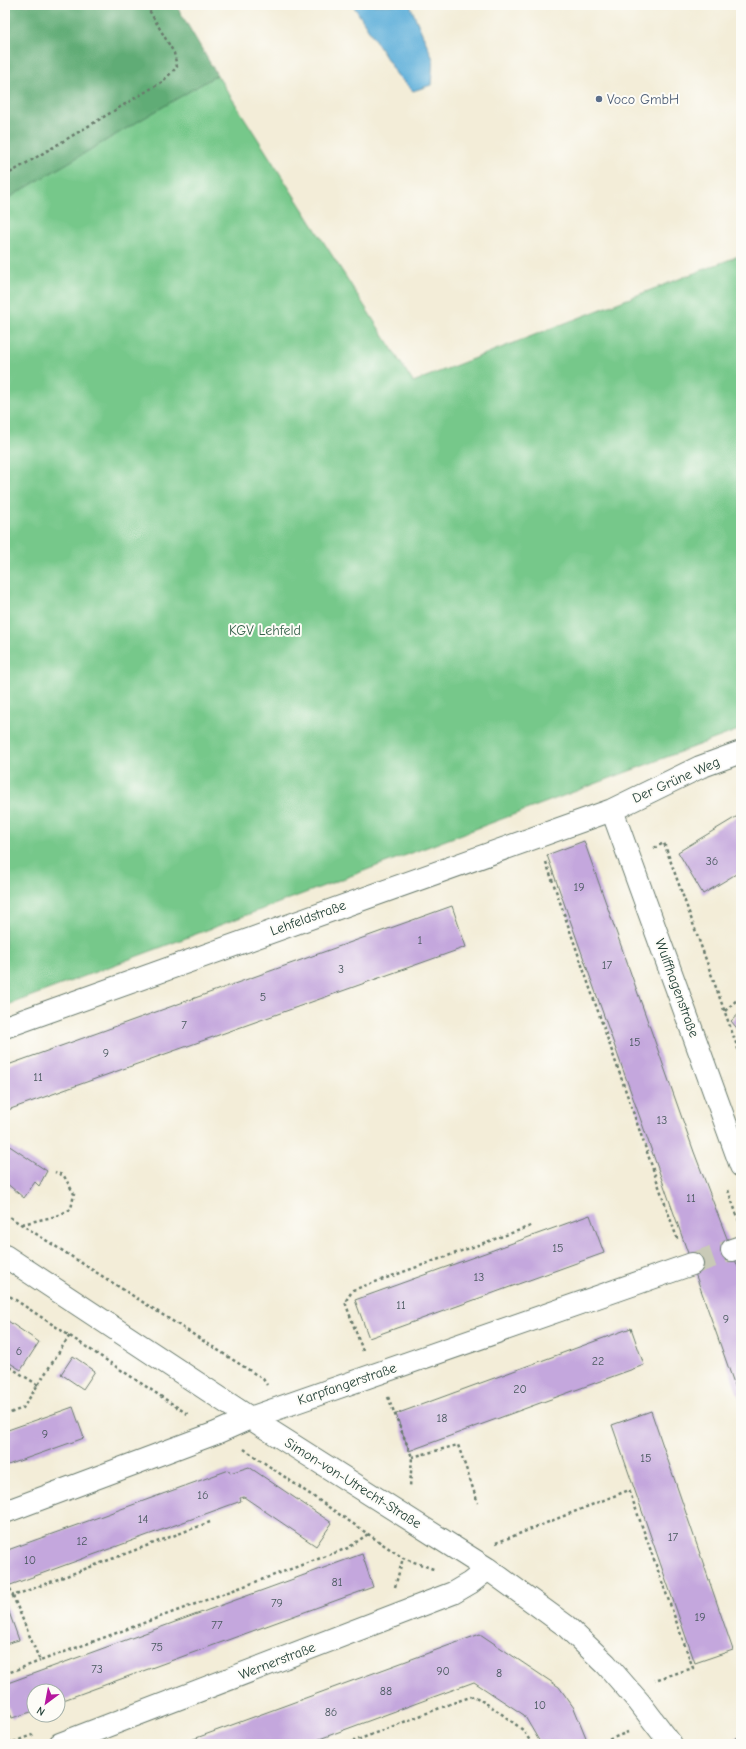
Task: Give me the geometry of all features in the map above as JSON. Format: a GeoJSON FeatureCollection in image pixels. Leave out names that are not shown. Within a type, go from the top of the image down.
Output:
{"type":"FeatureCollection","features":[{"type":"Feature","properties":{"kind":"street","name":"Der Grüne Weg"},"geometry":{"type":"LineString","coordinates":[[612,810],[700,767],[741,752]]}},
{"type":"Feature","properties":{"kind":"street","name":"Lehfeldstraße"},"geometry":{"type":"LineString","coordinates":[[5,1027],[612,810]]}},
{"type":"Feature","properties":{"kind":"street","name":"Wulffhagenstraße"},"geometry":{"type":"LineString","coordinates":[[612,810],[741,1166]]}},
{"type":"Feature","properties":{"kind":"street","name":"Simon-von-Utrecht-Straße"},"geometry":{"type":"LineString","coordinates":[[5,1256],[250,1418],[488,1569],[566,1626],[606,1664],[639,1702],[670,1744]]}},
{"type":"Feature","properties":{"kind":"street","name":"Karpfangerstraße"},"geometry":{"type":"LineString","coordinates":[[5,1512],[216,1433],[250,1418],[689,1265]]}},
{"type":"Feature","properties":{"kind":"street","name":"Wernerstraße"},"geometry":{"type":"LineString","coordinates":[[60,1744],[453,1593],[470,1583],[488,1569]]}},
{"type":"Feature","properties":{"kind":"path"},"geometry":{"type":"LineString","coordinates":[[5,176],[162,82],[176,67],[174,53],[146,5]]}},
{"type":"Feature","properties":{"kind":"path"},"geometry":{"type":"LineString","coordinates":[[651,849],[664,843],[741,1056]]}},
{"type":"Feature","properties":{"kind":"path"},"geometry":{"type":"LineString","coordinates":[[544,858],[689,1265]]}},
{"type":"Feature","properties":{"kind":"path"},"geometry":{"type":"LineString","coordinates":[[725,1011],[741,996]]}},
{"type":"Feature","properties":{"kind":"path"},"geometry":{"type":"LineString","coordinates":[[22,1224],[57,1216],[71,1209],[74,1194],[64,1176],[54,1172]]}},
{"type":"Feature","properties":{"kind":"path"},"geometry":{"type":"LineString","coordinates":[[728,1189],[741,1227]]}},
{"type":"Feature","properties":{"kind":"path"},"geometry":{"type":"LineString","coordinates":[[5,1214],[263,1379],[280,1408]]}},
{"type":"Feature","properties":{"kind":"path"},"geometry":{"type":"LineString","coordinates":[[409,1493],[412,1457],[386,1391],[372,1376],[345,1302],[353,1290],[531,1226]]}},
{"type":"Feature","properties":{"kind":"path"},"geometry":{"type":"LineString","coordinates":[[5,1293],[216,1433],[240,1446],[403,1558],[470,1583]]}},
{"type":"Feature","properties":{"kind":"path"},"geometry":{"type":"LineString","coordinates":[[5,1415],[23,1408],[70,1336]]}},
{"type":"Feature","properties":{"kind":"path"},"geometry":{"type":"LineString","coordinates":[[5,1364],[38,1385]]}},
{"type":"Feature","properties":{"kind":"path"},"geometry":{"type":"LineString","coordinates":[[412,1457],[458,1445],[478,1503]]}},
{"type":"Feature","properties":{"kind":"path"},"geometry":{"type":"LineString","coordinates":[[488,1546],[629,1490],[693,1668],[652,1681]]}},
{"type":"Feature","properties":{"kind":"path"},"geometry":{"type":"LineString","coordinates":[[13,1596],[210,1522]]}},
{"type":"Feature","properties":{"kind":"path"},"geometry":{"type":"LineString","coordinates":[[5,1674],[348,1548],[368,1534]]}},
{"type":"Feature","properties":{"kind":"path"},"geometry":{"type":"LineString","coordinates":[[5,1590],[10,1588],[40,1661]]}},
{"type":"Feature","properties":{"kind":"path"},"geometry":{"type":"LineString","coordinates":[[347,1744],[474,1696],[495,1709],[523,1730],[532,1744]]}},
{"type":"Feature","properties":{"kind":"path"},"geometry":{"type":"LineString","coordinates":[[5,1729],[10,1743]]}},
{"type":"Feature","properties":{"kind":"path"},"geometry":{"type":"LineString","coordinates":[[598,1744],[632,1730]]}},
{"type":"Feature","properties":{"kind":"green space"},"geometry":{"type":"Polygon","coordinates":[[[5,5],[176,5],[217,75],[5,200],[5,5]]]}},
{"type":"Feature","properties":{"kind":"green space","name":"KGV Lehfeld"},"geometry":{"type":"Polygon","coordinates":[[[217,75],[413,382],[741,255],[741,729],[5,1006],[5,200],[217,75]]]}},
{"type":"Feature","properties":{"kind":"water"},"geometry":{"type":"Polygon","coordinates":[[[353,5],[410,5],[433,59],[431,85],[413,91],[397,75],[353,5]]]}},
{"type":"Feature","properties":{"kind":"building"},"geometry":{"type":"Polygon","coordinates":[[[741,814],[741,871],[703,894],[678,852],[741,814]]]}},
{"type":"Feature","properties":{"kind":"building"},"geometry":{"type":"Polygon","coordinates":[[[584,841],[694,1152],[741,1275],[741,1403],[547,855],[584,841]]]}},
{"type":"Feature","properties":{"kind":"building"},"geometry":{"type":"Polygon","coordinates":[[[452,906],[466,947],[5,1111],[5,1066],[452,906]]]}},
{"type":"Feature","properties":{"kind":"building"},"geometry":{"type":"Polygon","coordinates":[[[741,1012],[741,1033],[731,1021],[741,1012]]]}},
{"type":"Feature","properties":{"kind":"building"},"geometry":{"type":"Polygon","coordinates":[[[5,1143],[47,1171],[39,1186],[35,1182],[24,1198],[5,1182],[5,1143]]]}},
{"type":"Feature","properties":{"kind":"building"},"geometry":{"type":"Polygon","coordinates":[[[590,1215],[604,1253],[369,1338],[355,1300],[590,1215]]]}},
{"type":"Feature","properties":{"kind":"building"},"geometry":{"type":"Polygon","coordinates":[[[5,1319],[39,1342],[21,1370],[5,1360],[5,1319]]]}},
{"type":"Feature","properties":{"kind":"building"},"geometry":{"type":"Polygon","coordinates":[[[631,1328],[644,1365],[409,1451],[396,1414],[631,1328]]]}},
{"type":"Feature","properties":{"kind":"building"},"geometry":{"type":"Polygon","coordinates":[[[73,1356],[95,1371],[83,1389],[61,1374],[73,1356]]]}},
{"type":"Feature","properties":{"kind":"building"},"geometry":{"type":"Polygon","coordinates":[[[73,1407],[84,1438],[5,1466],[5,1431],[73,1407]]]}},
{"type":"Feature","properties":{"kind":"building"},"geometry":{"type":"Polygon","coordinates":[[[651,1411],[733,1650],[695,1663],[612,1425],[651,1411]]]}},
{"type":"Feature","properties":{"kind":"building"},"geometry":{"type":"Polygon","coordinates":[[[249,1467],[332,1523],[316,1546],[244,1497],[240,1498],[241,1501],[5,1587],[5,1551],[229,1470],[230,1473],[249,1467]]]}},
{"type":"Feature","properties":{"kind":"building"},"geometry":{"type":"Polygon","coordinates":[[[362,1554],[373,1587],[66,1699],[66,1683],[26,1683],[26,1714],[12,1718],[5,1698],[5,1684],[362,1554]]]}},
{"type":"Feature","properties":{"kind":"building"},"geometry":{"type":"Polygon","coordinates":[[[5,1601],[19,1640],[5,1644],[5,1601]]]}},
{"type":"Feature","properties":{"kind":"building"},"geometry":{"type":"Polygon","coordinates":[[[480,1634],[559,1687],[574,1708],[587,1740],[576,1744],[541,1744],[524,1715],[474,1682],[306,1744],[180,1744],[480,1634]]]}},
{"type":"Feature","properties":{"kind":"building"},"geometry":{"type":"Polygon","coordinates":[[[741,1736],[741,1744],[738,1744],[736,1738],[741,1736]]]}},
{"type":"Feature","properties":{"kind":"tunnel"},"geometry":{"type":"LineString","coordinates":[[692,1264],[732,1250]]}},
{"type":"Feature","properties":{"kind":"place","name":"Voco GmbH"},"geometry":{"type":"Point","coordinates":[599,99]}}]}
